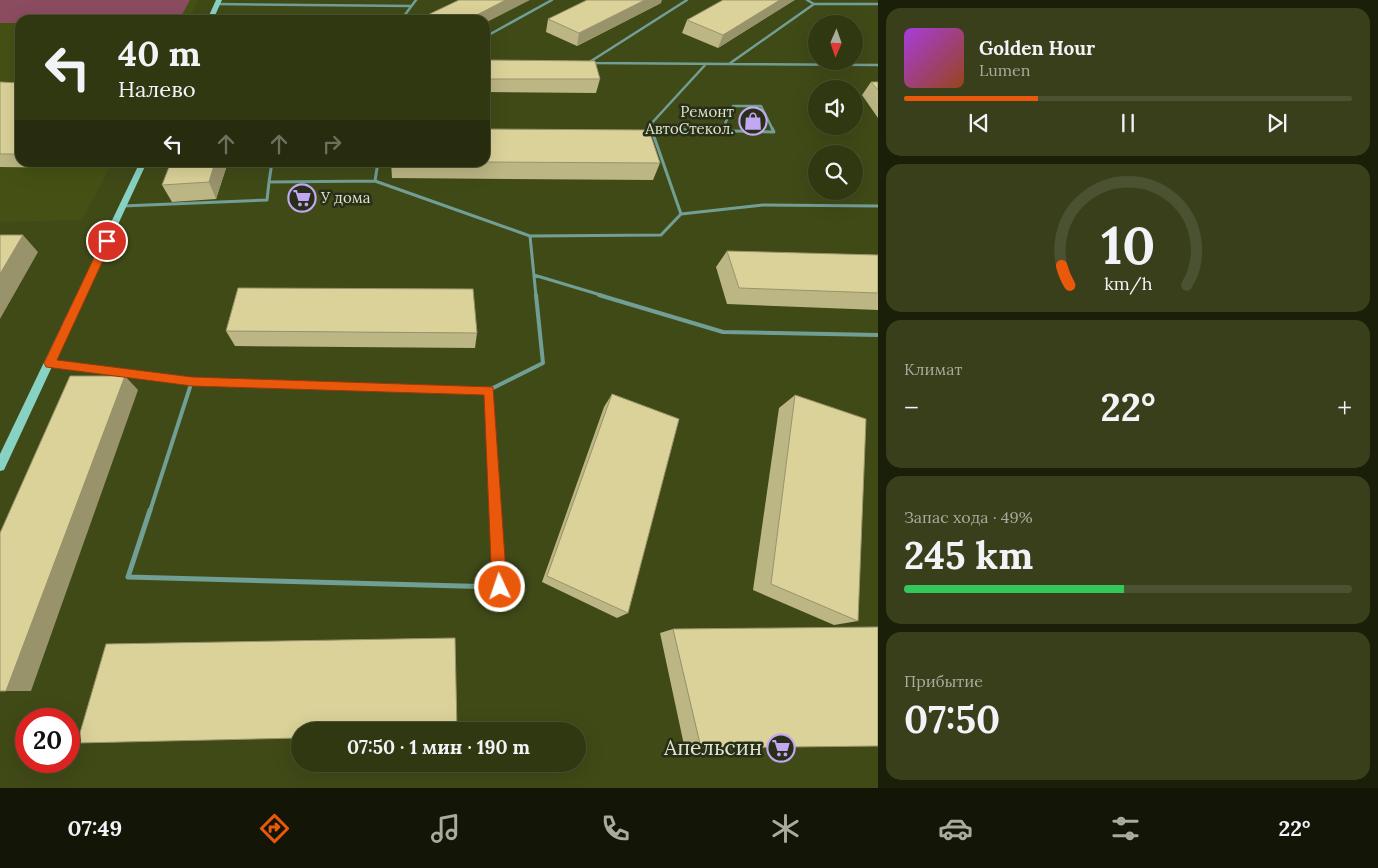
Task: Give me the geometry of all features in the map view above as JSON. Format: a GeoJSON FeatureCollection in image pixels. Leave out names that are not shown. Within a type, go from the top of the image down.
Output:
{"type":"FeatureCollection","features":[{"type":"Feature","properties":{"kind":"street"},"geometry":{"type":"LineString","coordinates":[[212,15],[218,2]]}},
{"type":"Feature","properties":{"kind":"street"},"geometry":{"type":"LineString","coordinates":[[0,466],[142,167]]}},
{"type":"Feature","properties":{"kind":"lane"},"geometry":{"type":"LineString","coordinates":[[405,15],[416,0]]}},
{"type":"Feature","properties":{"kind":"lane"},"geometry":{"type":"LineString","coordinates":[[490,34],[552,0]]}},
{"type":"Feature","properties":{"kind":"lane"},"geometry":{"type":"LineString","coordinates":[[588,63],[687,0]]}},
{"type":"Feature","properties":{"kind":"lane"},"geometry":{"type":"LineString","coordinates":[[807,0],[814,4],[878,4]]}},
{"type":"Feature","properties":{"kind":"lane"},"geometry":{"type":"LineString","coordinates":[[218,2],[411,6]]}},
{"type":"Feature","properties":{"kind":"lane"},"geometry":{"type":"LineString","coordinates":[[729,64],[814,4]]}},
{"type":"Feature","properties":{"kind":"lane"},"geometry":{"type":"LineString","coordinates":[[579,63],[878,64]]}},
{"type":"Feature","properties":{"kind":"lane"},"geometry":{"type":"LineString","coordinates":[[651,127],[706,64]]}},
{"type":"Feature","properties":{"kind":"lane"},"geometry":{"type":"LineString","coordinates":[[733,106],[761,106],[774,132],[651,127],[724,126],[733,106]]}},
{"type":"Feature","properties":{"kind":"lane"},"geometry":{"type":"LineString","coordinates":[[651,127],[681,214]]}},
{"type":"Feature","properties":{"kind":"lane"},"geometry":{"type":"LineString","coordinates":[[123,206],[267,200],[271,167]]}},
{"type":"Feature","properties":{"kind":"lane"},"geometry":{"type":"LineString","coordinates":[[375,181],[377,167]]}},
{"type":"Feature","properties":{"kind":"lane"},"geometry":{"type":"LineString","coordinates":[[269,182],[375,181],[530,236],[661,235],[681,214],[763,205],[878,206]]}},
{"type":"Feature","properties":{"kind":"lane"},"geometry":{"type":"LineString","coordinates":[[50,363],[192,382],[489,390],[543,363],[530,236]]}},
{"type":"Feature","properties":{"kind":"lane"},"geometry":{"type":"LineString","coordinates":[[534,276],[723,332],[878,335]]}},
{"type":"Feature","properties":{"kind":"lane"},"geometry":{"type":"LineString","coordinates":[[192,382],[128,577],[500,587],[489,390]]}},
{"type":"Feature","properties":{"kind":"shaded area"},"geometry":{"type":"Polygon","coordinates":[[[0,0],[198,0],[190,15],[15,15],[15,167],[110,167],[82,220],[0,222],[0,0]]]}},
{"type":"Feature","properties":{"kind":"shaded area"},"geometry":{"type":"Polygon","coordinates":[[[0,0],[190,0],[182,15],[15,15],[15,23],[0,23],[0,0]]]}},
{"type":"Feature","properties":{"kind":"building"},"geometry":{"type":"Polygon","coordinates":[[[459,0],[506,0],[477,15],[428,15],[459,0]]]}},
{"type":"Feature","properties":{"kind":"building"},"geometry":{"type":"Polygon","coordinates":[[[587,0],[645,0],[579,33],[548,19],[587,0]]]}},
{"type":"Feature","properties":{"kind":"building"},"geometry":{"type":"Polygon","coordinates":[[[723,0],[780,0],[723,35],[687,20],[723,0]]]}},
{"type":"Feature","properties":{"kind":"building"},"geometry":{"type":"Polygon","coordinates":[[[490,60],[595,61],[600,79],[490,79],[490,60]]]}},
{"type":"Feature","properties":{"kind":"building"},"geometry":{"type":"Polygon","coordinates":[[[0,82],[15,83],[15,154],[0,154],[0,82]]]}},
{"type":"Feature","properties":{"kind":"building"},"geometry":{"type":"Polygon","coordinates":[[[871,82],[878,82],[878,90],[871,82]]]}},
{"type":"Feature","properties":{"kind":"building"},"geometry":{"type":"Polygon","coordinates":[[[490,129],[649,130],[660,163],[490,162],[490,129]]]}},
{"type":"Feature","properties":{"kind":"building"},"geometry":{"type":"Polygon","coordinates":[[[169,167],[214,167],[209,182],[162,185],[169,167]]]}},
{"type":"Feature","properties":{"kind":"building"},"geometry":{"type":"Polygon","coordinates":[[[0,235],[23,235],[0,274],[0,235]]]}},
{"type":"Feature","properties":{"kind":"building"},"geometry":{"type":"Polygon","coordinates":[[[727,251],[878,255],[878,293],[739,288],[727,251]]]}},
{"type":"Feature","properties":{"kind":"building"},"geometry":{"type":"Polygon","coordinates":[[[238,288],[473,289],[477,333],[226,331],[238,288]]]}},
{"type":"Feature","properties":{"kind":"building"},"geometry":{"type":"Polygon","coordinates":[[[70,376],[125,376],[6,691],[0,691],[0,533],[70,376]]]}},
{"type":"Feature","properties":{"kind":"building"},"geometry":{"type":"Polygon","coordinates":[[[612,394],[679,419],[628,613],[547,576],[612,394]]]}},
{"type":"Feature","properties":{"kind":"building"},"geometry":{"type":"Polygon","coordinates":[[[795,395],[866,419],[858,621],[771,584],[795,395]]]}},
{"type":"Feature","properties":{"kind":"building"},"geometry":{"type":"Polygon","coordinates":[[[878,627],[878,746],[701,748],[673,629],[878,627]]]}},
{"type":"Feature","properties":{"kind":"building"},"geometry":{"type":"Polygon","coordinates":[[[455,638],[457,722],[291,722],[291,738],[80,743],[80,733],[106,644],[455,638]]]}},
{"type":"Feature","properties":{"kind":"place","name":"Ремонт АвтоСтекол."},"geometry":{"type":"Point","coordinates":[753,121]}},
{"type":"Feature","properties":{"kind":"place","name":"У дома"},"geometry":{"type":"Point","coordinates":[302,198]}},
{"type":"Feature","properties":{"kind":"place","name":"Апельсин"},"geometry":{"type":"Point","coordinates":[781,748]}},
{"type":"Feature","properties":{"kind":"route"},"geometry":{"type":"LineString","coordinates":[[107,241],[50,363],[192,382],[489,390],[500,587]]}}]}
